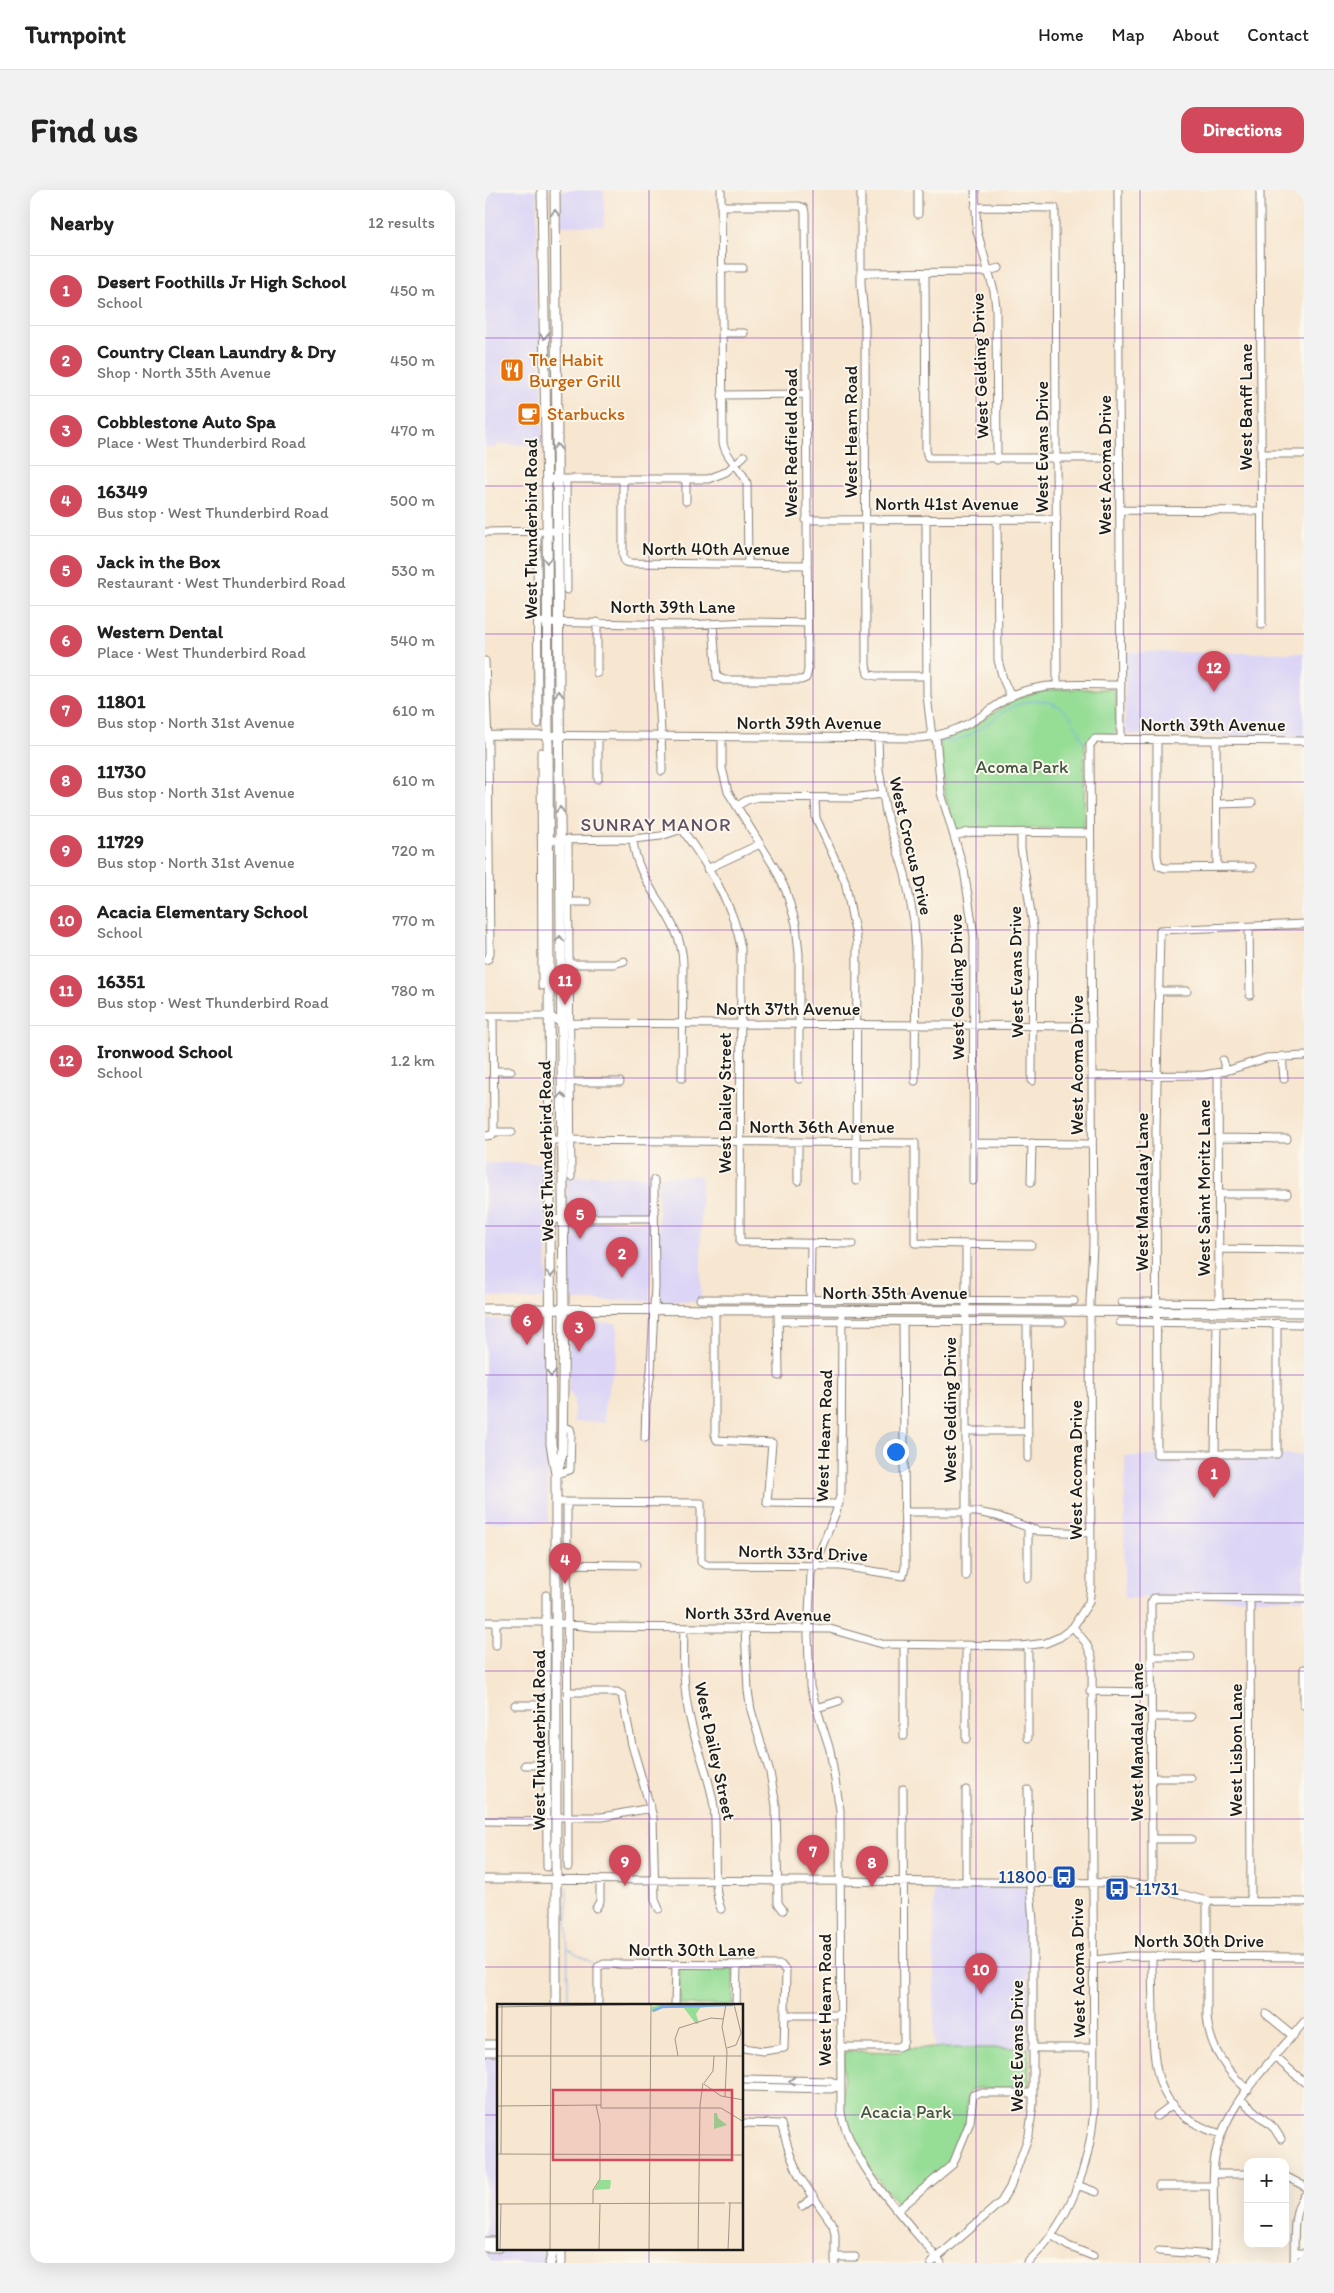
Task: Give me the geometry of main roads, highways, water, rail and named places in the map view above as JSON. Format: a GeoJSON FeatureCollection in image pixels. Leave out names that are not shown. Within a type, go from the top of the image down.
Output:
{"type":"FeatureCollection","features":[{"type":"Feature","properties":{"kind":"main road","name":"West Thunderbird Road"},"geometry":{"type":"LineString","coordinates":[[542,190],[548,622],[548,736],[543,757],[549,840],[545,876],[545,982],[550,1016],[551,1448],[556,1474],[555,1564],[551,1623],[556,1817],[556,2004]]}},
{"type":"Feature","properties":{"kind":"main road","name":"West Thunderbird Road"},"geometry":{"type":"LineString","coordinates":[[555,190],[562,479],[558,531],[558,622],[559,736],[564,840],[560,876],[567,1140],[563,1218],[563,1431],[562,1453],[556,1474]]}},
{"type":"Feature","properties":{"kind":"main road","name":"North 35th Avenue"},"geometry":{"type":"LineString","coordinates":[[485,1309],[715,1310],[778,1309],[810,1304],[842,1309],[965,1305],[1090,1311],[1158,1307],[1304,1312]]}},
{"type":"Feature","properties":{"kind":"main road"},"geometry":{"type":"LineString","coordinates":[[551,1396],[558,1408],[563,1431]]}},
{"type":"Feature","properties":{"kind":"main road"},"geometry":{"type":"LineString","coordinates":[[550,2263],[553,2250]]}},
{"type":"Feature","properties":{"kind":"main road"},"geometry":{"type":"LineString","coordinates":[[559,2250],[561,2254],[561,2263]]}},
{"type":"Feature","properties":{"kind":"waterway"},"geometry":{"type":"LineString","coordinates":[[940,741],[954,741],[968,736],[1005,711],[1018,704],[1032,701],[1048,702],[1061,708],[1075,724],[1084,744]]}},
{"type":"Feature","properties":{"kind":"waterway"},"geometry":{"type":"LineString","coordinates":[[567,1888],[568,2004]]}},
{"type":"Feature","properties":{"kind":"waterway"},"geometry":{"type":"LineString","coordinates":[[569,1949],[594,1964]]}},
{"type":"Feature","properties":{"kind":"place","name":"The Habit Burger Grill"},"geometry":{"type":"Point","coordinates":[512,370]}},
{"type":"Feature","properties":{"kind":"place","name":"Starbucks"},"geometry":{"type":"Point","coordinates":[529,414]}},
{"type":"Feature","properties":{"kind":"place","name":"Ironwood School"},"geometry":{"type":"Point","coordinates":[1214,692]}},
{"type":"Feature","properties":{"kind":"place","name":"16351"},"geometry":{"type":"Point","coordinates":[565,1005]}},
{"type":"Feature","properties":{"kind":"place","name":"Jack in the Box"},"geometry":{"type":"Point","coordinates":[580,1239]}},
{"type":"Feature","properties":{"kind":"place","name":"Country Clean Laundry & Dry"},"geometry":{"type":"Point","coordinates":[622,1278]}},
{"type":"Feature","properties":{"kind":"place","name":"Western Dental"},"geometry":{"type":"Point","coordinates":[527,1345]}},
{"type":"Feature","properties":{"kind":"place","name":"Cobblestone Auto Spa"},"geometry":{"type":"Point","coordinates":[579,1352]}},
{"type":"Feature","properties":{"kind":"place","name":"Desert Foothills Jr High School"},"geometry":{"type":"Point","coordinates":[1214,1498]}},
{"type":"Feature","properties":{"kind":"place","name":"16349"},"geometry":{"type":"Point","coordinates":[565,1584]}},
{"type":"Feature","properties":{"kind":"place","name":"11801"},"geometry":{"type":"Point","coordinates":[813,1876]}},
{"type":"Feature","properties":{"kind":"place","name":"11800"},"geometry":{"type":"Point","coordinates":[1064,1877]}},
{"type":"Feature","properties":{"kind":"place","name":"11729"},"geometry":{"type":"Point","coordinates":[625,1886]}},
{"type":"Feature","properties":{"kind":"place","name":"11730"},"geometry":{"type":"Point","coordinates":[872,1887]}},
{"type":"Feature","properties":{"kind":"place","name":"11731"},"geometry":{"type":"Point","coordinates":[1117,1889]}},
{"type":"Feature","properties":{"kind":"place","name":"Acacia Elementary School"},"geometry":{"type":"Point","coordinates":[981,1994]}},
{"type":"Feature","properties":{"kind":"district","name":"SUNRAY MANOR"},"geometry":{"type":"Point","coordinates":[656,824]}},
{"type":"Feature","properties":{"kind":"park label","name":"Acoma Park"},"geometry":{"type":"Point","coordinates":[1022,767]}},
{"type":"Feature","properties":{"kind":"park label","name":"Acacia Park"},"geometry":{"type":"Point","coordinates":[906,2112]}}]}
